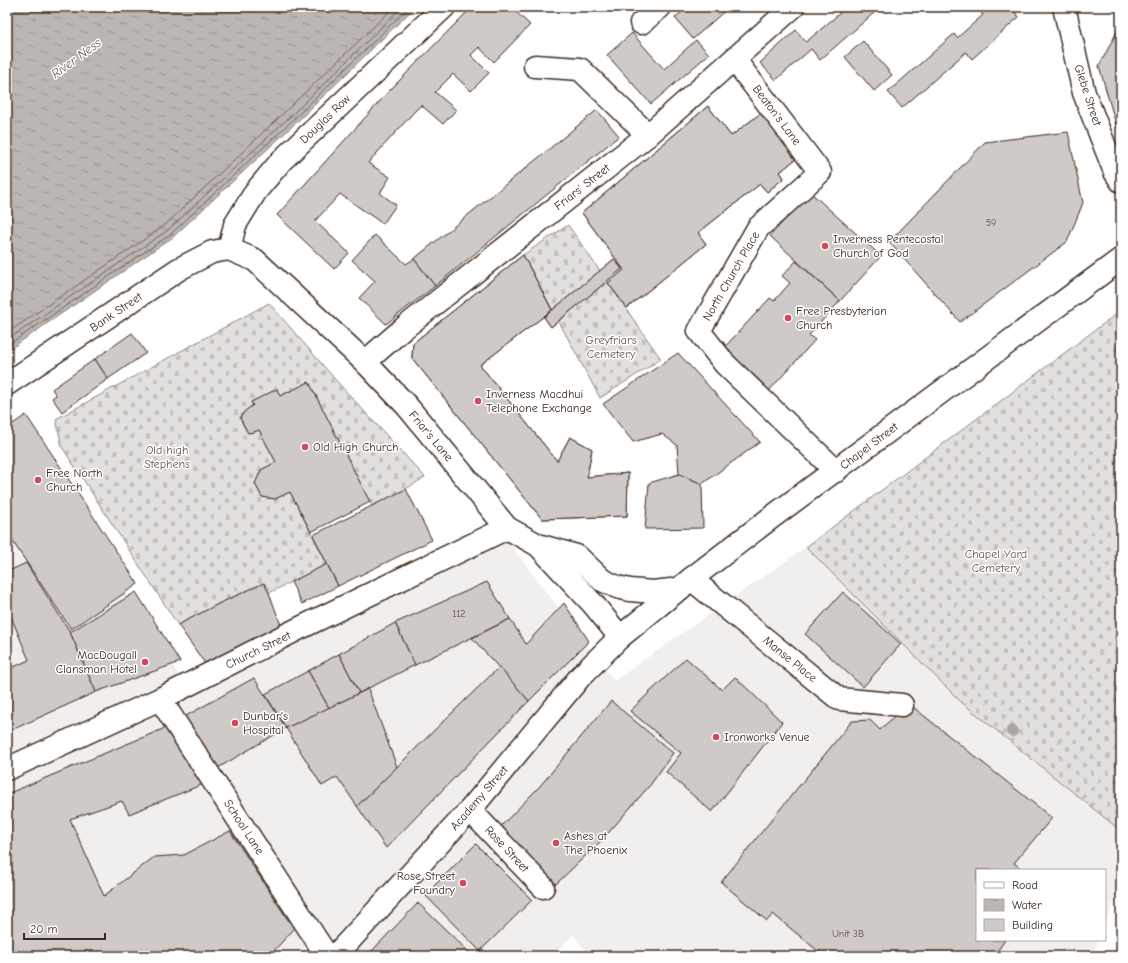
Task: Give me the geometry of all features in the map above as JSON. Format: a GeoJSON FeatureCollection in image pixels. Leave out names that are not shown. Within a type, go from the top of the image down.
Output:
{"type":"FeatureCollection","features":[{"type":"Feature","properties":{"kind":"street","name":"Douglas Row"},"geometry":{"type":"LineString","coordinates":[[229,249],[235,225],[256,191],[282,160],[444,7]]}},
{"type":"Feature","properties":{"kind":"street"},"geometry":{"type":"LineString","coordinates":[[641,23],[660,7]]}},
{"type":"Feature","properties":{"kind":"street","name":"Friars' Street"},"geometry":{"type":"LineString","coordinates":[[365,362],[404,328],[648,135],[793,7]]}},
{"type":"Feature","properties":{"kind":"street","name":"Glebe Street"},"geometry":{"type":"LineString","coordinates":[[1064,7],[1084,93],[1115,172],[1121,181]]}},
{"type":"Feature","properties":{"kind":"street","name":"Beaton's Lane"},"geometry":{"type":"LineString","coordinates":[[734,59],[820,172]]}},
{"type":"Feature","properties":{"kind":"street"},"geometry":{"type":"LineString","coordinates":[[535,66],[580,69],[648,135]]}},
{"type":"Feature","properties":{"kind":"street","name":"North Church Place"},"geometry":{"type":"LineString","coordinates":[[820,172],[758,228],[699,331],[725,364],[836,471]]}},
{"type":"Feature","properties":{"kind":"street","name":"Friar's Lane"},"geometry":{"type":"LineString","coordinates":[[229,249],[255,260],[365,362],[407,406],[508,528],[538,546],[594,606],[620,637]]}},
{"type":"Feature","properties":{"kind":"street","name":"Bank Street"},"geometry":{"type":"LineString","coordinates":[[7,384],[179,269],[212,252],[229,249]]}},
{"type":"Feature","properties":{"kind":"street","name":"Chapel Street"},"geometry":{"type":"LineString","coordinates":[[620,637],[772,518],[1121,259]]}},
{"type":"Feature","properties":{"kind":"street","name":"Church Street"},"geometry":{"type":"LineString","coordinates":[[7,769],[160,699],[305,626],[508,528]]}},
{"type":"Feature","properties":{"kind":"street"},"geometry":{"type":"LineString","coordinates":[[538,546],[577,556],[602,580],[630,590],[653,592],[686,584]]}},
{"type":"Feature","properties":{"kind":"street","name":"Manse Place"},"geometry":{"type":"LineString","coordinates":[[686,584],[839,699],[902,705]]}},
{"type":"Feature","properties":{"kind":"street","name":"Academy Street"},"geometry":{"type":"LineString","coordinates":[[335,956],[470,810],[580,677],[620,637]]}},
{"type":"Feature","properties":{"kind":"street","name":"School Lane"},"geometry":{"type":"LineString","coordinates":[[160,699],[327,956]]}},
{"type":"Feature","properties":{"kind":"street","name":"Rose Street"},"geometry":{"type":"LineString","coordinates":[[470,810],[543,887]]}},
{"type":"Feature","properties":{"kind":"shaded area"},"geometry":{"type":"Polygon","coordinates":[[[7,413],[187,687],[506,539],[614,681],[806,547],[960,701],[1121,831],[1121,887],[1106,921],[1106,869],[976,869],[976,941],[1098,941],[1093,956],[590,956],[573,935],[552,956],[7,956],[7,413]]]}},
{"type":"Feature","properties":{"kind":"green space","name":"Greyfriars Cemetery"},"geometry":{"type":"Polygon","coordinates":[[[568,225],[661,359],[600,398],[523,255],[568,225]]]}},
{"type":"Feature","properties":{"kind":"green space","name":"Old high Stephens"},"geometry":{"type":"Polygon","coordinates":[[[269,303],[340,385],[425,477],[406,489],[372,506],[309,382],[280,396],[277,390],[251,402],[253,405],[240,417],[244,427],[248,433],[259,430],[276,462],[261,470],[255,484],[262,497],[275,499],[290,492],[327,564],[269,593],[264,583],[220,603],[178,625],[62,447],[56,419],[269,303]]]}},
{"type":"Feature","properties":{"kind":"green space","name":"Chapel Yard Cemetery"},"geometry":{"type":"Polygon","coordinates":[[[1121,311],[1121,831],[960,701],[806,547],[1121,311]]]}},
{"type":"Feature","properties":{"kind":"water","name":"River Ness"},"geometry":{"type":"Polygon","coordinates":[[[7,7],[415,7],[302,117],[173,237],[7,351],[7,7]]]}},
{"type":"Feature","properties":{"kind":"building"},"geometry":{"type":"Polygon","coordinates":[[[472,7],[519,7],[515,11],[530,25],[494,62],[479,47],[471,55],[489,73],[471,91],[453,74],[435,92],[456,110],[443,124],[421,105],[368,163],[390,177],[380,193],[396,205],[383,224],[340,194],[315,221],[349,253],[334,269],[277,215],[391,89],[472,7]]]}},
{"type":"Feature","properties":{"kind":"building"},"geometry":{"type":"Polygon","coordinates":[[[687,7],[729,7],[693,39],[675,18],[687,7]]]}},
{"type":"Feature","properties":{"kind":"building"},"geometry":{"type":"Polygon","coordinates":[[[834,7],[871,7],[875,12],[820,60],[811,49],[776,80],[760,63],[796,30],[806,42],[840,13],[834,7]]]}},
{"type":"Feature","properties":{"kind":"building"},"geometry":{"type":"Polygon","coordinates":[[[976,7],[1010,7],[1019,17],[972,59],[966,52],[902,108],[888,92],[954,34],[957,38],[983,15],[976,7]]]}},
{"type":"Feature","properties":{"kind":"building"},"geometry":{"type":"Polygon","coordinates":[[[1121,24],[1121,130],[1117,128],[1099,66],[1121,24]]]}},
{"type":"Feature","properties":{"kind":"building"},"geometry":{"type":"Polygon","coordinates":[[[632,33],[664,69],[696,40],[709,54],[651,104],[607,55],[632,33]]]}},
{"type":"Feature","properties":{"kind":"building"},"geometry":{"type":"Polygon","coordinates":[[[863,41],[892,75],[874,91],[845,57],[863,41]]]}},
{"type":"Feature","properties":{"kind":"building"},"geometry":{"type":"Polygon","coordinates":[[[708,106],[731,136],[761,113],[797,158],[780,172],[784,178],[767,192],[760,184],[698,233],[706,244],[627,308],[608,283],[624,270],[582,213],[708,106]]]}},
{"type":"Feature","properties":{"kind":"building"},"geometry":{"type":"Polygon","coordinates":[[[708,106],[731,136],[761,113],[797,158],[780,172],[784,178],[767,192],[760,184],[698,233],[706,244],[627,308],[608,283],[624,270],[582,213],[708,106]]]}},
{"type":"Feature","properties":{"kind":"building"},"geometry":{"type":"Polygon","coordinates":[[[597,110],[619,136],[435,286],[414,259],[597,110]]]}},
{"type":"Feature","properties":{"kind":"building"},"geometry":{"type":"Polygon","coordinates":[[[1068,132],[1083,203],[1067,242],[960,322],[889,242],[985,142],[1068,132]]]}},
{"type":"Feature","properties":{"kind":"building","name":"Inverness Pentecostal Church of God"},"geometry":{"type":"Polygon","coordinates":[[[810,192],[881,256],[840,301],[770,236],[810,192]]]}},
{"type":"Feature","properties":{"kind":"building"},"geometry":{"type":"Polygon","coordinates":[[[375,235],[406,264],[414,259],[435,286],[386,324],[359,298],[375,281],[352,260],[375,235]]]}},
{"type":"Feature","properties":{"kind":"building","name":"Inverness Macdhui Telephone Exchange"},"geometry":{"type":"Polygon","coordinates":[[[523,255],[552,310],[480,365],[557,461],[570,437],[592,449],[587,477],[628,473],[627,516],[542,519],[412,358],[413,343],[523,255]]]}},
{"type":"Feature","properties":{"kind":"building","name":"Inverness Macdhui Telephone Exchange"},"geometry":{"type":"Polygon","coordinates":[[[523,255],[552,310],[480,365],[557,461],[570,437],[592,449],[587,477],[628,473],[627,516],[542,519],[412,358],[413,343],[523,255]]]}},
{"type":"Feature","properties":{"kind":"building"},"geometry":{"type":"Polygon","coordinates":[[[614,259],[622,269],[551,327],[544,317],[614,259]]]}},
{"type":"Feature","properties":{"kind":"building"},"geometry":{"type":"Polygon","coordinates":[[[614,259],[622,269],[551,327],[544,317],[614,259]]]}},
{"type":"Feature","properties":{"kind":"building","name":"Free Presbyterian Church"},"geometry":{"type":"Polygon","coordinates":[[[796,261],[840,301],[809,335],[815,340],[767,393],[721,351],[770,298],[774,301],[790,283],[782,276],[796,261]]]}},
{"type":"Feature","properties":{"kind":"building"},"geometry":{"type":"Polygon","coordinates":[[[132,333],[146,353],[108,379],[95,359],[132,333]]]}},
{"type":"Feature","properties":{"kind":"building"},"geometry":{"type":"Polygon","coordinates":[[[678,353],[760,442],[702,484],[679,474],[677,445],[662,434],[633,442],[603,404],[678,353]]]}},
{"type":"Feature","properties":{"kind":"building"},"geometry":{"type":"Polygon","coordinates":[[[95,359],[108,379],[62,412],[52,398],[56,395],[52,389],[95,359]]]}},
{"type":"Feature","properties":{"kind":"building","name":"Old High Church"},"geometry":{"type":"Polygon","coordinates":[[[309,382],[370,502],[311,532],[290,492],[275,499],[262,497],[255,484],[261,470],[276,462],[259,430],[248,433],[240,418],[245,411],[253,405],[251,402],[277,389],[280,396],[309,382]]]}},
{"type":"Feature","properties":{"kind":"building","name":"Free North Church"},"geometry":{"type":"Polygon","coordinates":[[[26,415],[138,584],[71,629],[7,533],[7,428],[26,415]]]}},
{"type":"Feature","properties":{"kind":"building"},"geometry":{"type":"Polygon","coordinates":[[[679,474],[702,484],[703,528],[645,529],[649,483],[679,474]]]}},
{"type":"Feature","properties":{"kind":"building"},"geometry":{"type":"Polygon","coordinates":[[[406,489],[432,540],[338,586],[313,535],[406,489]]]}},
{"type":"Feature","properties":{"kind":"building"},"geometry":{"type":"Polygon","coordinates":[[[26,563],[70,632],[96,692],[7,732],[7,670],[29,660],[7,607],[7,572],[26,563]]]}},
{"type":"Feature","properties":{"kind":"building"},"geometry":{"type":"Polygon","coordinates":[[[327,564],[338,586],[302,604],[291,582],[327,564]]]}},
{"type":"Feature","properties":{"kind":"building"},"geometry":{"type":"Polygon","coordinates":[[[487,582],[510,619],[415,665],[395,623],[487,582]]]}},
{"type":"Feature","properties":{"kind":"building"},"geometry":{"type":"Polygon","coordinates":[[[264,583],[281,625],[206,665],[178,625],[220,603],[264,583]]]}},
{"type":"Feature","properties":{"kind":"building"},"geometry":{"type":"Polygon","coordinates":[[[136,592],[180,662],[96,692],[70,632],[136,592]]]}},
{"type":"Feature","properties":{"kind":"building"},"geometry":{"type":"Polygon","coordinates":[[[843,592],[901,644],[863,687],[805,634],[843,592]]]}},
{"type":"Feature","properties":{"kind":"building"},"geometry":{"type":"Polygon","coordinates":[[[564,603],[589,641],[529,701],[472,638],[510,619],[526,644],[564,603]]]}},
{"type":"Feature","properties":{"kind":"building"},"geometry":{"type":"Polygon","coordinates":[[[395,623],[415,665],[359,693],[339,654],[395,623]]]}},
{"type":"Feature","properties":{"kind":"building"},"geometry":{"type":"Polygon","coordinates":[[[339,654],[359,693],[329,708],[308,671],[339,654]]]}},
{"type":"Feature","properties":{"kind":"building","name":"Ironworks Venue"},"geometry":{"type":"Polygon","coordinates":[[[686,658],[722,690],[735,677],[782,722],[712,812],[666,772],[681,753],[630,711],[686,658]]]}},
{"type":"Feature","properties":{"kind":"building"},"geometry":{"type":"Polygon","coordinates":[[[499,667],[529,701],[386,848],[357,806],[499,667]]]}},
{"type":"Feature","properties":{"kind":"building"},"geometry":{"type":"Polygon","coordinates":[[[308,671],[329,708],[286,728],[265,694],[308,671]]]}},
{"type":"Feature","properties":{"kind":"building","name":"Dunbar's Hospital"},"geometry":{"type":"Polygon","coordinates":[[[254,678],[286,728],[216,769],[184,717],[254,678]]]}},
{"type":"Feature","properties":{"kind":"building"},"geometry":{"type":"Polygon","coordinates":[[[368,689],[397,767],[357,806],[337,777],[322,786],[286,728],[368,689]]]}},
{"type":"Feature","properties":{"kind":"building"},"geometry":{"type":"Polygon","coordinates":[[[611,701],[673,753],[651,784],[603,839],[556,884],[501,826],[540,786],[611,701]]]}},
{"type":"Feature","properties":{"kind":"building"},"geometry":{"type":"Polygon","coordinates":[[[908,703],[1052,818],[1014,863],[1022,869],[976,869],[976,941],[1004,941],[994,956],[824,956],[773,914],[767,921],[721,882],[852,721],[870,720],[880,730],[908,703]]]}},
{"type":"Feature","properties":{"kind":"building"},"geometry":{"type":"Polygon","coordinates":[[[170,726],[206,783],[129,814],[122,801],[70,819],[104,896],[154,857],[184,855],[230,831],[294,929],[269,956],[7,956],[7,794],[170,726]]]}},
{"type":"Feature","properties":{"kind":"building"},"geometry":{"type":"Polygon","coordinates":[[[476,844],[532,900],[480,951],[425,895],[476,844]]]}},
{"type":"Feature","properties":{"kind":"building"},"geometry":{"type":"Polygon","coordinates":[[[418,903],[473,956],[367,956],[418,903]]]}},
{"type":"Feature","properties":{"kind":"place","name":"Inverness Pentecostal Church of God"},"geometry":{"type":"Point","coordinates":[825,246]}},
{"type":"Feature","properties":{"kind":"place","name":"Free Presbyterian Church"},"geometry":{"type":"Point","coordinates":[788,318]}},
{"type":"Feature","properties":{"kind":"place","name":"Inverness Macdhui Telephone Exchange"},"geometry":{"type":"Point","coordinates":[478,401]}},
{"type":"Feature","properties":{"kind":"place","name":"Old High Church"},"geometry":{"type":"Point","coordinates":[305,447]}},
{"type":"Feature","properties":{"kind":"place","name":"Free North Church"},"geometry":{"type":"Point","coordinates":[38,480]}},
{"type":"Feature","properties":{"kind":"place","name":"MacDougall Clansman Hotel"},"geometry":{"type":"Point","coordinates":[145,662]}},
{"type":"Feature","properties":{"kind":"place","name":"Dunbar's Hospital"},"geometry":{"type":"Point","coordinates":[235,723]}},
{"type":"Feature","properties":{"kind":"place","name":"Ironworks Venue"},"geometry":{"type":"Point","coordinates":[716,737]}},
{"type":"Feature","properties":{"kind":"place","name":"Ashes at The Phoenix"},"geometry":{"type":"Point","coordinates":[556,843]}},
{"type":"Feature","properties":{"kind":"place","name":"Rose Street Foundry"},"geometry":{"type":"Point","coordinates":[463,883]}}]}
